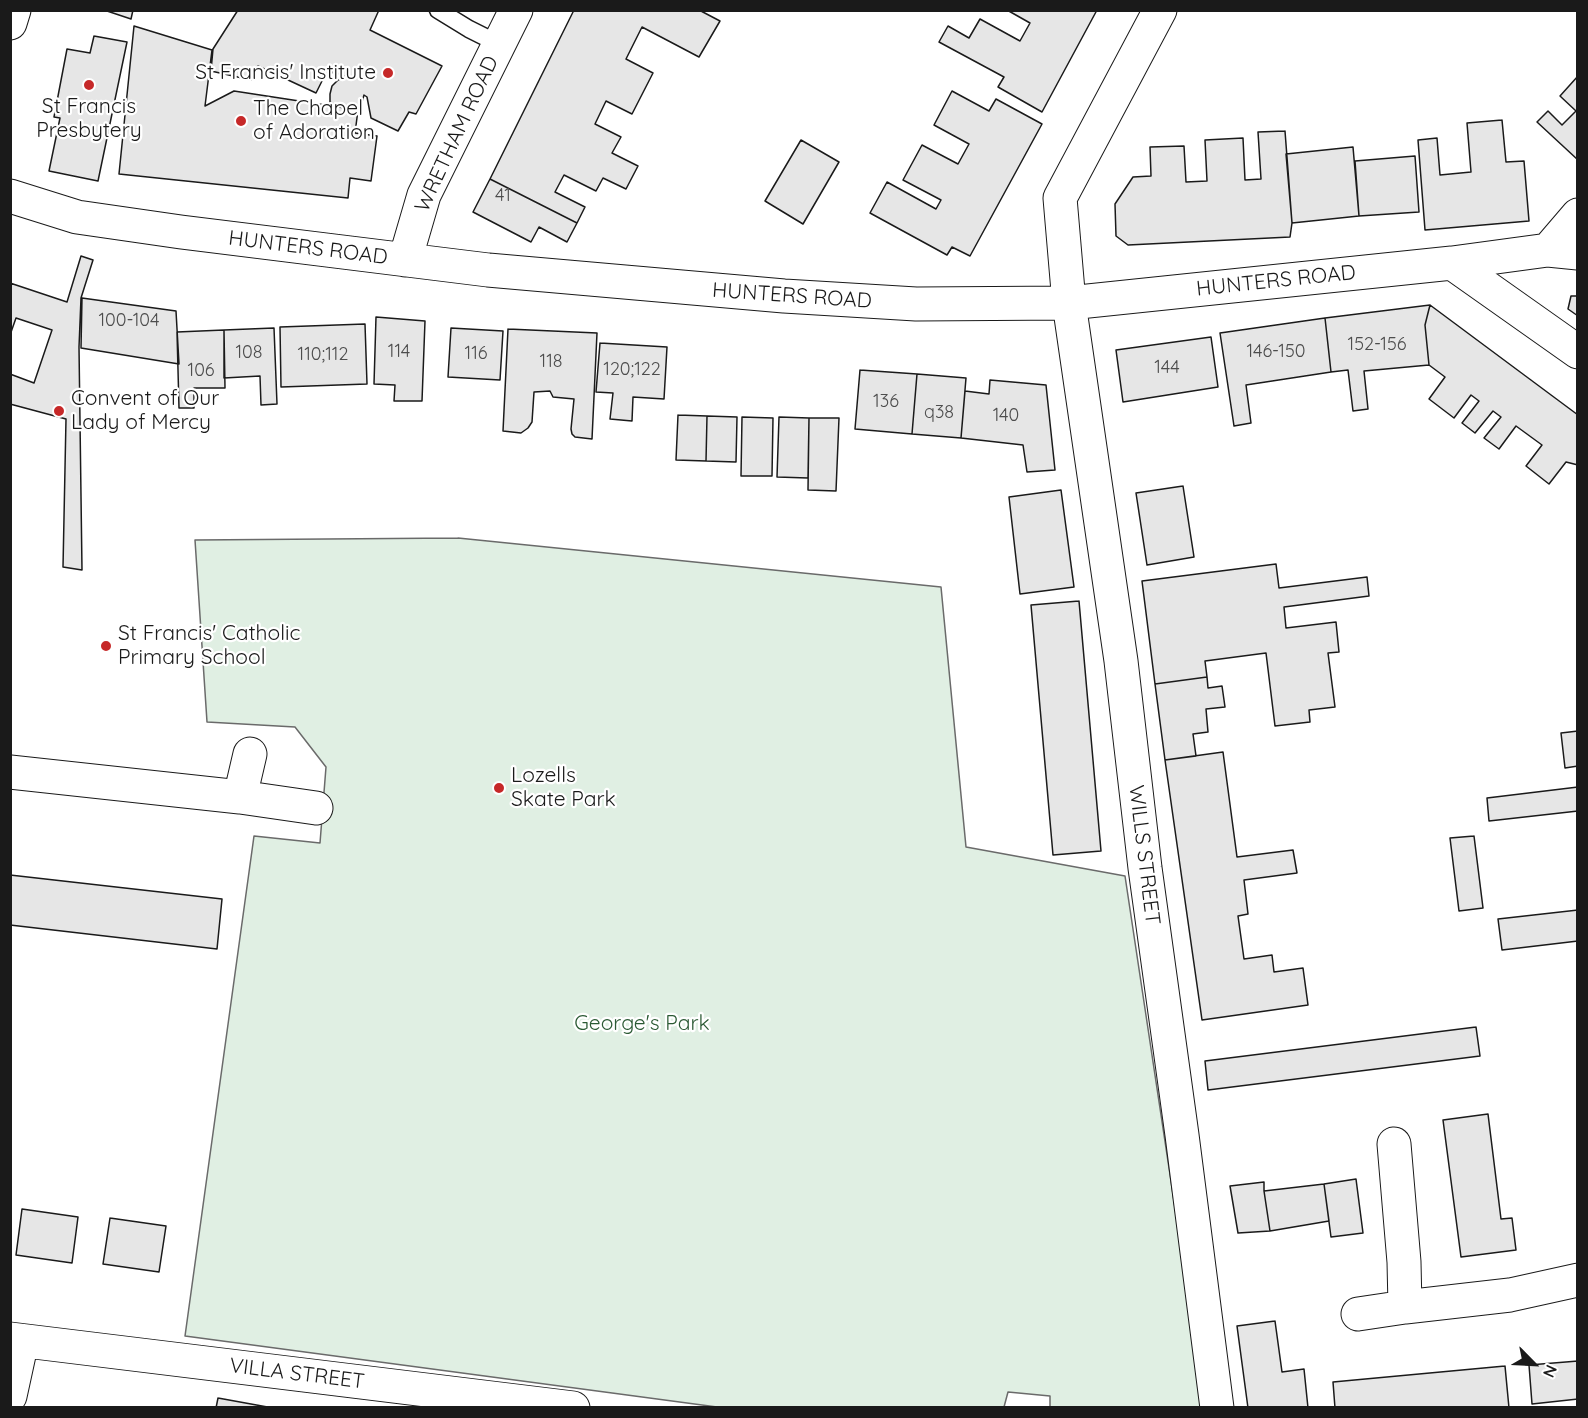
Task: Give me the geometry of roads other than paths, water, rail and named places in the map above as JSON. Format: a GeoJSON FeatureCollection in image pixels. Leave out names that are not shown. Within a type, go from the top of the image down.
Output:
{"type":"FeatureCollection","features":[{"type":"Feature","properties":{"kind":"street"},"geometry":{"type":"LineString","coordinates":[[10,23],[14,10]]}},
{"type":"Feature","properties":{"kind":"street","name":"WRETHAM ROAD"},"geometry":{"type":"LineString","coordinates":[[405,260],[424,195],[516,10]]}},
{"type":"Feature","properties":{"kind":"street","name":"WILLS STREET"},"geometry":{"type":"LineString","coordinates":[[1160,10],[1060,198],[1069,303],[1121,661],[1144,857],[1217,1407]]}},
{"type":"Feature","properties":{"kind":"street","name":"HUNTERS ROAD"},"geometry":{"type":"LineString","coordinates":[[10,196],[77,217],[488,270],[784,296],[916,304],[1069,303],[1563,251]]}},
{"type":"Feature","properties":{"kind":"street"},"geometry":{"type":"LineString","coordinates":[[1563,251],[1578,215]]}},
{"type":"Feature","properties":{"kind":"street"},"geometry":{"type":"LineString","coordinates":[[1452,263],[1578,352]]}},
{"type":"Feature","properties":{"kind":"street"},"geometry":{"type":"LineString","coordinates":[[240,797],[250,754]]}},
{"type":"Feature","properties":{"kind":"street"},"geometry":{"type":"LineString","coordinates":[[10,772],[240,797],[316,808]]}},
{"type":"Feature","properties":{"kind":"street"},"geometry":{"type":"LineString","coordinates":[[1394,1144],[1404,1262],[1405,1307]]}},
{"type":"Feature","properties":{"kind":"street"},"geometry":{"type":"LineString","coordinates":[[1358,1314],[1510,1295],[1578,1280]]}},
{"type":"Feature","properties":{"kind":"street","name":"VILLA STREET"},"geometry":{"type":"LineString","coordinates":[[10,1396],[16,1340],[170,1358],[329,1393],[573,1407]]}},
{"type":"Feature","properties":{"kind":"lane"},"geometry":{"type":"LineString","coordinates":[[438,10],[499,44]]}},
{"type":"Feature","properties":{"kind":"place","name":"St Francis' Institute"},"geometry":{"type":"Point","coordinates":[388,73]}},
{"type":"Feature","properties":{"kind":"place","name":"St Francis Presbytery"},"geometry":{"type":"Point","coordinates":[89,85]}},
{"type":"Feature","properties":{"kind":"place","name":"The Chapel of Adoration"},"geometry":{"type":"Point","coordinates":[241,121]}},
{"type":"Feature","properties":{"kind":"place","name":"Convent of Our Lady of Mercy"},"geometry":{"type":"Point","coordinates":[59,411]}},
{"type":"Feature","properties":{"kind":"place","name":"St Francis' Catholic Primary School"},"geometry":{"type":"Point","coordinates":[106,646]}},
{"type":"Feature","properties":{"kind":"place","name":"Lozells Skate Park"},"geometry":{"type":"Point","coordinates":[499,788]}},
{"type":"Feature","properties":{"kind":"park label","name":"George's Park"},"geometry":{"type":"Point","coordinates":[642,1024]}}]}
